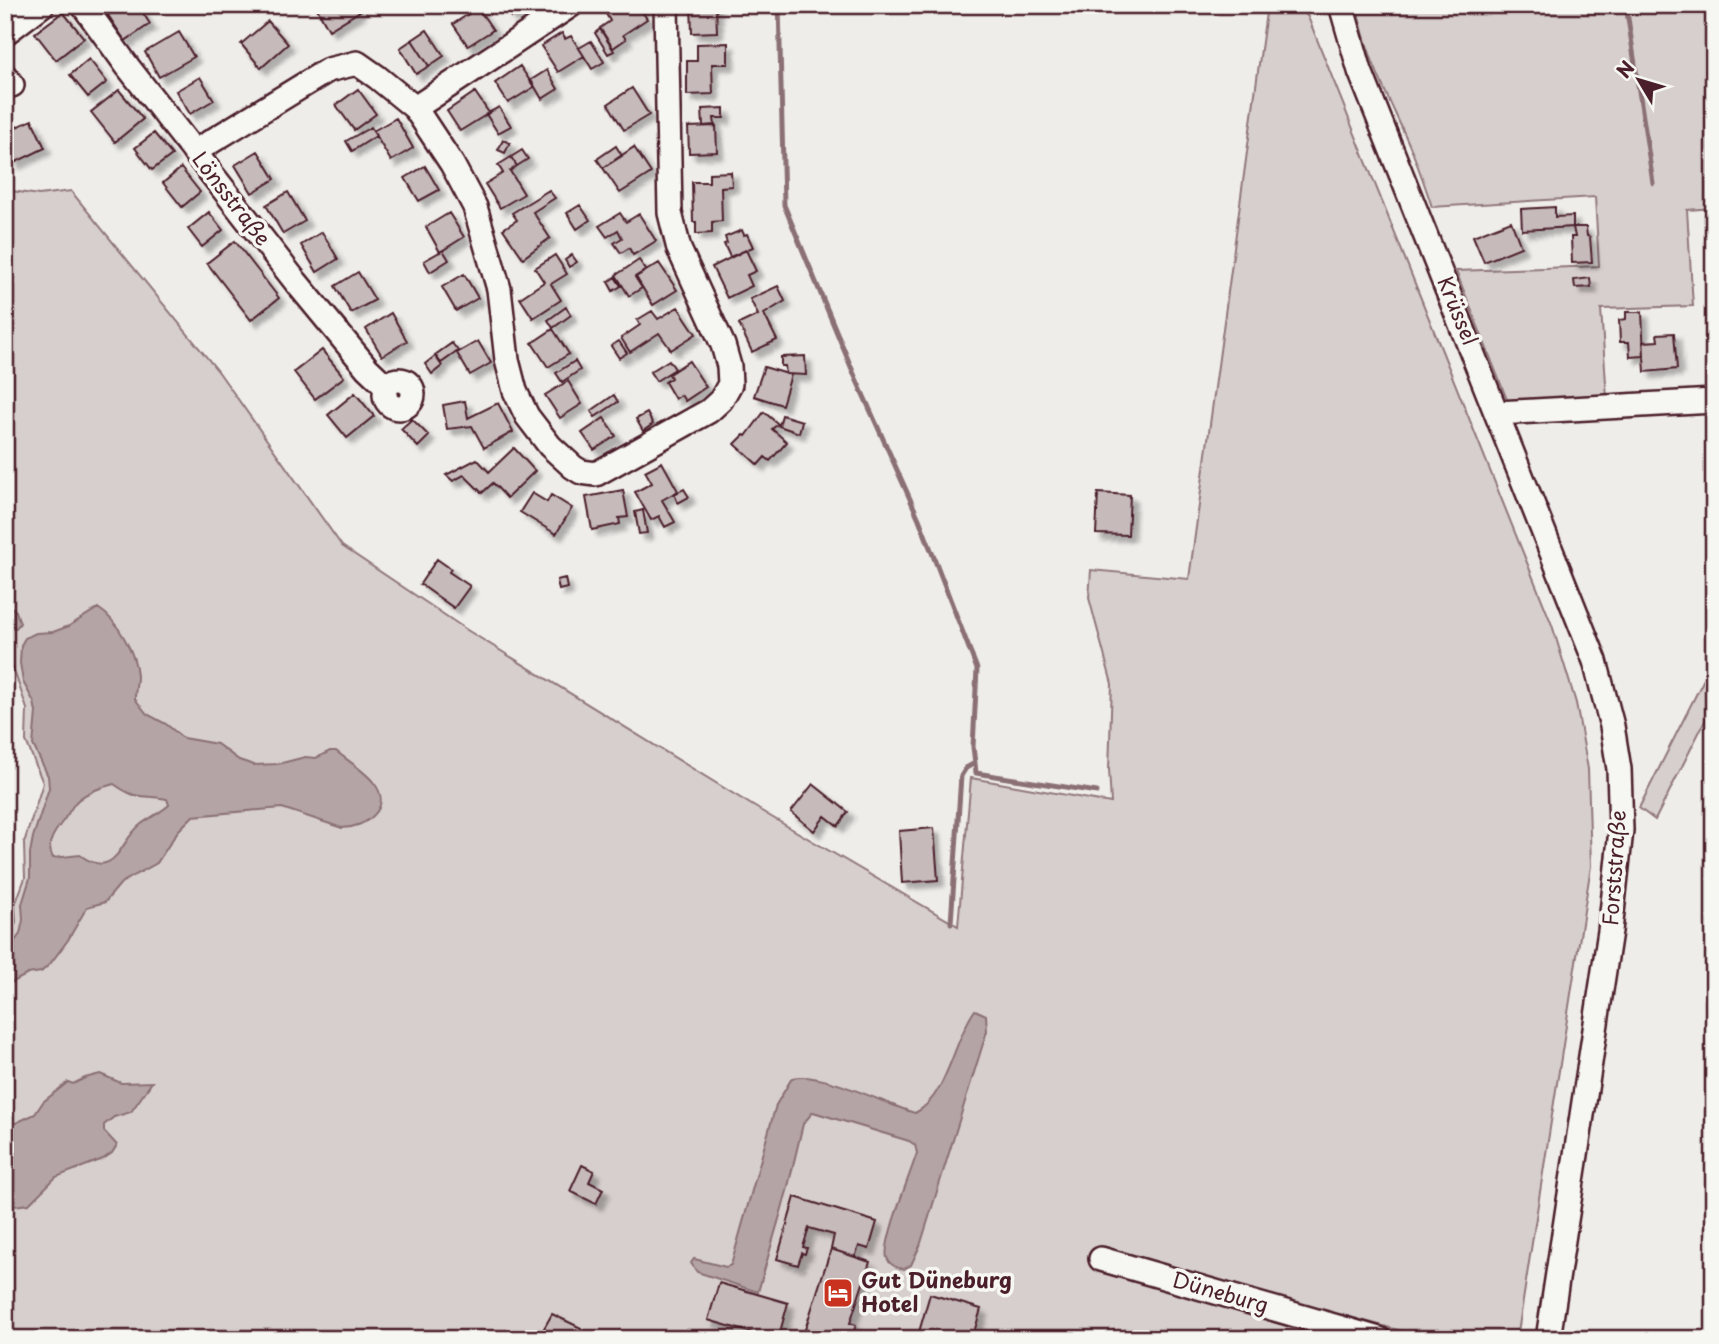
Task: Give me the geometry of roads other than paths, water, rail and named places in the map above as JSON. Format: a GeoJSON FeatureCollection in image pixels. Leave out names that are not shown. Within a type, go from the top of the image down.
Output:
{"type":"FeatureCollection","features":[{"type":"Feature","properties":{"kind":"street"},"geometry":{"type":"LineString","coordinates":[[5,33],[42,5]]}},
{"type":"Feature","properties":{"kind":"street","name":"Lönsstraße"},"geometry":{"type":"LineString","coordinates":[[83,5],[296,282],[367,368],[387,387]]}},
{"type":"Feature","properties":{"kind":"street"},"geometry":{"type":"LineString","coordinates":[[415,108],[570,5]]}},
{"type":"Feature","properties":{"kind":"street"},"geometry":{"type":"LineString","coordinates":[[194,152],[328,70],[356,63],[377,77],[415,108],[452,164],[475,207],[499,289],[507,360],[515,391],[527,416],[563,460],[582,472],[596,474],[709,411],[721,400],[730,384],[729,366],[723,345],[679,249],[670,213],[666,5]]}},
{"type":"Feature","properties":{"kind":"street","name":"Krüssel"},"geometry":{"type":"LineString","coordinates":[[1341,5],[1360,71],[1497,413]]}},
{"type":"Feature","properties":{"kind":"street"},"geometry":{"type":"LineString","coordinates":[[1497,413],[1714,401]]}},
{"type":"Feature","properties":{"kind":"street","name":"Forststraße"},"geometry":{"type":"LineString","coordinates":[[1497,413],[1595,661],[1612,726],[1619,769],[1621,830],[1611,931],[1548,1339]]}},
{"type":"Feature","properties":{"kind":"street","name":"Düneburg"},"geometry":{"type":"LineString","coordinates":[[1101,1259],[1379,1339]]}},
{"type":"Feature","properties":{"kind":"waterway"},"geometry":{"type":"LineString","coordinates":[[779,5],[784,205],[854,374],[919,519],[977,669],[973,747],[975,763],[966,768],[961,776],[951,923]]}},
{"type":"Feature","properties":{"kind":"waterway"},"geometry":{"type":"LineString","coordinates":[[1626,5],[1653,183]]}},
{"type":"Feature","properties":{"kind":"waterway"},"geometry":{"type":"LineString","coordinates":[[975,763],[976,773],[1097,792]]}},
{"type":"Feature","properties":{"kind":"place","name":"Gut Düneburg Hotel"},"geometry":{"type":"Point","coordinates":[838,1293]}}]}
